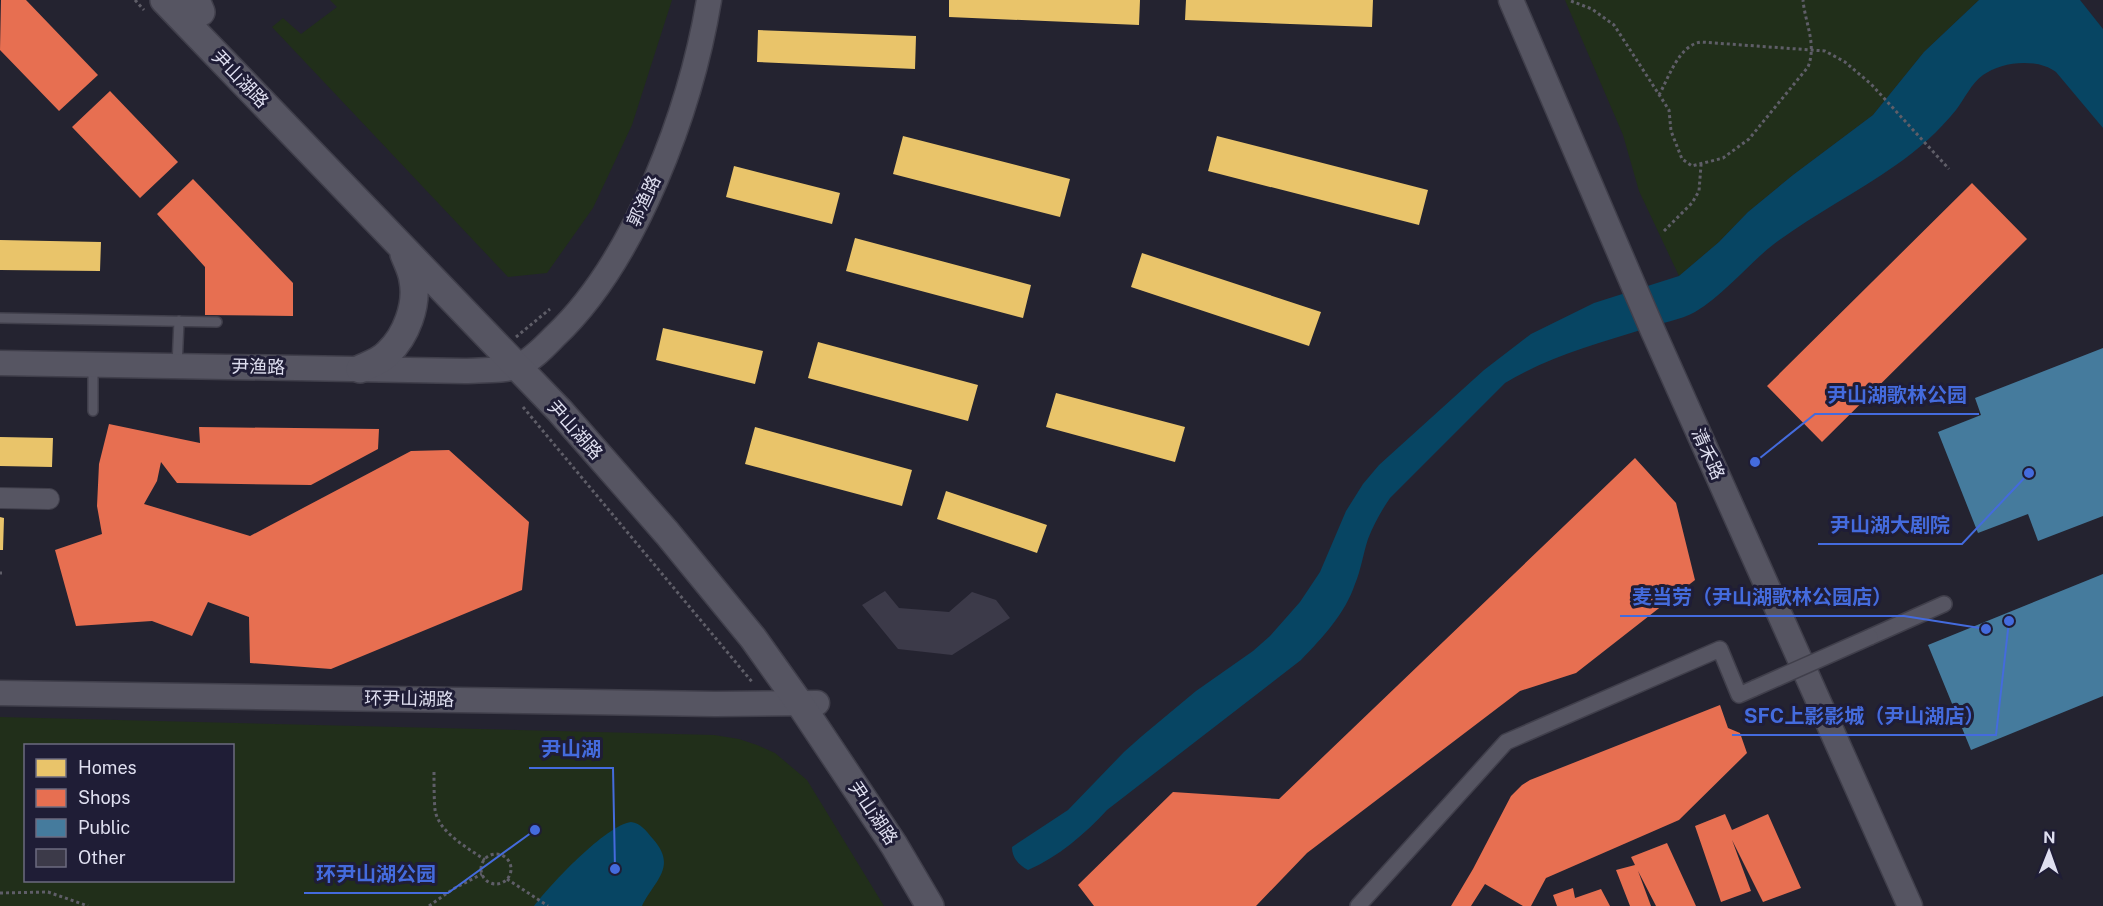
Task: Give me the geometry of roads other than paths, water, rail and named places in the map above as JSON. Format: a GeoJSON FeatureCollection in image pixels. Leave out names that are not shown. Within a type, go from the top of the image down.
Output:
{"type":"FeatureCollection","features":[{"type":"Feature","properties":{"kind":"main road","name":"尹山湖路"},"geometry":{"type":"LineString","coordinates":[[195,4],[523,363],[560,411],[667,533],[808,704],[906,834],[948,906]]}},
{"type":"Feature","properties":{"kind":"main road","name":"尹山湖路"},"geometry":{"type":"LineString","coordinates":[[158,9],[402,250],[523,363]]}},
{"type":"Feature","properties":{"kind":"main road"},"geometry":{"type":"LineString","coordinates":[[360,369],[388,354],[400,338],[409,319],[415,297],[413,279],[402,250]]}},
{"type":"Feature","properties":{"kind":"main road","name":"尹山湖路"},"geometry":{"type":"LineString","coordinates":[[808,704],[930,906]]}},
{"type":"Feature","properties":{"kind":"street","name":"郭渔路"},"geometry":{"type":"LineString","coordinates":[[523,363],[569,323],[604,276],[635,224],[685,103],[709,0]]}},
{"type":"Feature","properties":{"kind":"street","name":"清禾路"},"geometry":{"type":"LineString","coordinates":[[1511,0],[1653,331],[1906,896]]}},
{"type":"Feature","properties":{"kind":"street","name":"尹渔路"},"geometry":{"type":"LineString","coordinates":[[0,363],[465,371],[523,363]]}},
{"type":"Feature","properties":{"kind":"street"},"geometry":{"type":"LineString","coordinates":[[0,498],[49,499]]}},
{"type":"Feature","properties":{"kind":"street"},"geometry":{"type":"LineString","coordinates":[[1358,906],[1506,742],[1720,649],[1739,694],[1944,604]]}},
{"type":"Feature","properties":{"kind":"street","name":"环尹山湖路"},"geometry":{"type":"LineString","coordinates":[[0,693],[808,704]]}},
{"type":"Feature","properties":{"kind":"lane"},"geometry":{"type":"LineString","coordinates":[[0,318],[217,322]]}},
{"type":"Feature","properties":{"kind":"lane"},"geometry":{"type":"LineString","coordinates":[[177,366],[178,321]]}},
{"type":"Feature","properties":{"kind":"lane"},"geometry":{"type":"LineString","coordinates":[[93,364],[93,411]]}},
{"type":"Feature","properties":{"kind":"water"},"geometry":{"type":"Polygon","coordinates":[[[1979,0],[2080,0],[2103,29],[2103,128],[2056,72],[2030,63],[2009,64],[1991,70],[1979,79],[1935,133],[1912,153],[1774,244],[1706,305],[1689,315],[1573,352],[1505,383],[1390,498],[1370,533],[1351,595],[1325,634],[1301,660],[1107,810],[1090,828],[1060,852],[1028,870],[1019,863],[1013,855],[1012,847],[1068,810],[1142,736],[1196,691],[1253,651],[1270,636],[1300,602],[1320,572],[1346,511],[1363,484],[1379,465],[1484,370],[1531,334],[1594,303],[1679,276],[1719,242],[1748,212],[1873,115],[1924,52],[1979,0]]]}},
{"type":"Feature","properties":{"kind":"water"},"geometry":{"type":"Polygon","coordinates":[[[631,822],[646,830],[664,858],[661,874],[642,906],[534,906],[552,884],[594,844],[608,833],[631,822]]]}},
{"type":"Feature","properties":{"kind":"place","name":"尹山湖歌林公园"},"geometry":{"type":"Point","coordinates":[1755,462]}},
{"type":"Feature","properties":{"kind":"place","name":"尹山湖大剧院"},"geometry":{"type":"Point","coordinates":[2029,473]}},
{"type":"Feature","properties":{"kind":"place","name":"SFC上影影城（尹山湖店）"},"geometry":{"type":"Point","coordinates":[2009,621]}},
{"type":"Feature","properties":{"kind":"place","name":"麦当劳（尹山湖歌林公园店）"},"geometry":{"type":"Point","coordinates":[1986,629]}},
{"type":"Feature","properties":{"kind":"place","name":"环尹山湖公园"},"geometry":{"type":"Point","coordinates":[535,830]}},
{"type":"Feature","properties":{"kind":"place","name":"尹山湖"},"geometry":{"type":"Point","coordinates":[615,869]}}]}
